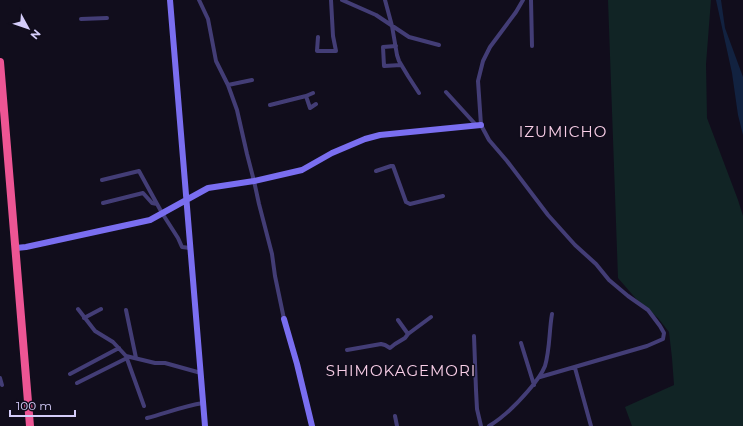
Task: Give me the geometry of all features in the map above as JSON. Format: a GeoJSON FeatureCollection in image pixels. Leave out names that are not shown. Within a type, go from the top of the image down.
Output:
{"type":"FeatureCollection","features":[{"type":"Feature","properties":{"kind":"highway"},"geometry":{"type":"LineString","coordinates":[[0,62],[30,426]]}},
{"type":"Feature","properties":{"kind":"street"},"geometry":{"type":"LineString","coordinates":[[170,0],[205,426]]}},
{"type":"Feature","properties":{"kind":"street"},"geometry":{"type":"LineString","coordinates":[[199,0],[208,19],[216,60],[228,85],[237,110],[272,254],[284,319],[297,363],[312,426]]}},
{"type":"Feature","properties":{"kind":"street"},"geometry":{"type":"LineString","coordinates":[[318,37],[317,51],[336,51],[333,36],[331,0]]}},
{"type":"Feature","properties":{"kind":"street"},"geometry":{"type":"LineString","coordinates":[[342,0],[376,16],[409,37],[439,45]]}},
{"type":"Feature","properties":{"kind":"street"},"geometry":{"type":"LineString","coordinates":[[385,0],[392,26],[397,55],[401,65],[419,93]]}},
{"type":"Feature","properties":{"kind":"street"},"geometry":{"type":"LineString","coordinates":[[479,126],[478,81],[483,61],[490,47],[523,0]]}},
{"type":"Feature","properties":{"kind":"street"},"geometry":{"type":"LineString","coordinates":[[531,0],[532,46]]}},
{"type":"Feature","properties":{"kind":"street"},"geometry":{"type":"LineString","coordinates":[[81,19],[107,18]]}},
{"type":"Feature","properties":{"kind":"street"},"geometry":{"type":"LineString","coordinates":[[396,46],[383,47],[384,66],[401,65]]}},
{"type":"Feature","properties":{"kind":"street"},"geometry":{"type":"LineString","coordinates":[[228,85],[252,80]]}},
{"type":"Feature","properties":{"kind":"street"},"geometry":{"type":"LineString","coordinates":[[446,92],[479,126],[548,215],[570,240],[596,264],[609,280],[648,310],[664,333],[663,339],[647,346],[540,377]]}},
{"type":"Feature","properties":{"kind":"street"},"geometry":{"type":"LineString","coordinates":[[270,105],[313,93]]}},
{"type":"Feature","properties":{"kind":"street"},"geometry":{"type":"LineString","coordinates":[[306,96],[310,108],[316,104]]}},
{"type":"Feature","properties":{"kind":"street"},"geometry":{"type":"LineString","coordinates":[[16,248],[150,220],[208,188],[254,181],[302,170],[332,153],[365,139],[380,135],[479,126]]}},
{"type":"Feature","properties":{"kind":"street"},"geometry":{"type":"LineString","coordinates":[[376,171],[393,166],[406,202],[410,204],[443,196]]}},
{"type":"Feature","properties":{"kind":"street"},"geometry":{"type":"LineString","coordinates":[[102,180],[139,170],[182,247],[190,248]]}},
{"type":"Feature","properties":{"kind":"street"},"geometry":{"type":"LineString","coordinates":[[103,203],[142,194],[152,203],[157,204]]}},
{"type":"Feature","properties":{"kind":"street"},"geometry":{"type":"LineString","coordinates":[[78,309],[95,331],[113,342],[127,357],[144,406]]}},
{"type":"Feature","properties":{"kind":"street"},"geometry":{"type":"LineString","coordinates":[[84,318],[101,309]]}},
{"type":"Feature","properties":{"kind":"street"},"geometry":{"type":"LineString","coordinates":[[126,310],[136,358]]}},
{"type":"Feature","properties":{"kind":"street"},"geometry":{"type":"LineString","coordinates":[[489,426],[516,405],[540,377],[546,360],[552,314]]}},
{"type":"Feature","properties":{"kind":"street"},"geometry":{"type":"LineString","coordinates":[[347,350],[381,344],[390,348],[431,317]]}},
{"type":"Feature","properties":{"kind":"street"},"geometry":{"type":"LineString","coordinates":[[398,320],[408,334]]}},
{"type":"Feature","properties":{"kind":"street"},"geometry":{"type":"LineString","coordinates":[[474,336],[477,409],[481,426]]}},
{"type":"Feature","properties":{"kind":"street"},"geometry":{"type":"LineString","coordinates":[[521,343],[534,385]]}},
{"type":"Feature","properties":{"kind":"street"},"geometry":{"type":"LineString","coordinates":[[70,374],[119,348]]}},
{"type":"Feature","properties":{"kind":"street"},"geometry":{"type":"LineString","coordinates":[[77,384],[127,357],[155,363],[165,363],[200,373]]}},
{"type":"Feature","properties":{"kind":"street"},"geometry":{"type":"LineString","coordinates":[[575,368],[591,426]]}},
{"type":"Feature","properties":{"kind":"street"},"geometry":{"type":"LineString","coordinates":[[0,378],[2,385]]}},
{"type":"Feature","properties":{"kind":"street"},"geometry":{"type":"LineString","coordinates":[[147,418],[186,406],[203,403]]}},
{"type":"Feature","properties":{"kind":"street"},"geometry":{"type":"LineString","coordinates":[[395,416],[397,426]]}},
{"type":"Feature","properties":{"kind":"green space"},"geometry":{"type":"Polygon","coordinates":[[[608,0],[711,0],[706,64],[707,118],[743,216],[743,426],[632,426],[625,407],[674,385],[669,332],[658,318],[638,301],[618,278],[608,0]]]}},
{"type":"Feature","properties":{"kind":"water"},"geometry":{"type":"Polygon","coordinates":[[[716,0],[721,0],[725,28],[743,77],[743,135],[738,115],[732,73],[716,0]]]}},
{"type":"Feature","properties":{"kind":"district","name":"IZUMICHO"},"geometry":{"type":"Point","coordinates":[563,132]}},
{"type":"Feature","properties":{"kind":"district","name":"SHIMOKAGEMORI"},"geometry":{"type":"Point","coordinates":[401,371]}}]}
